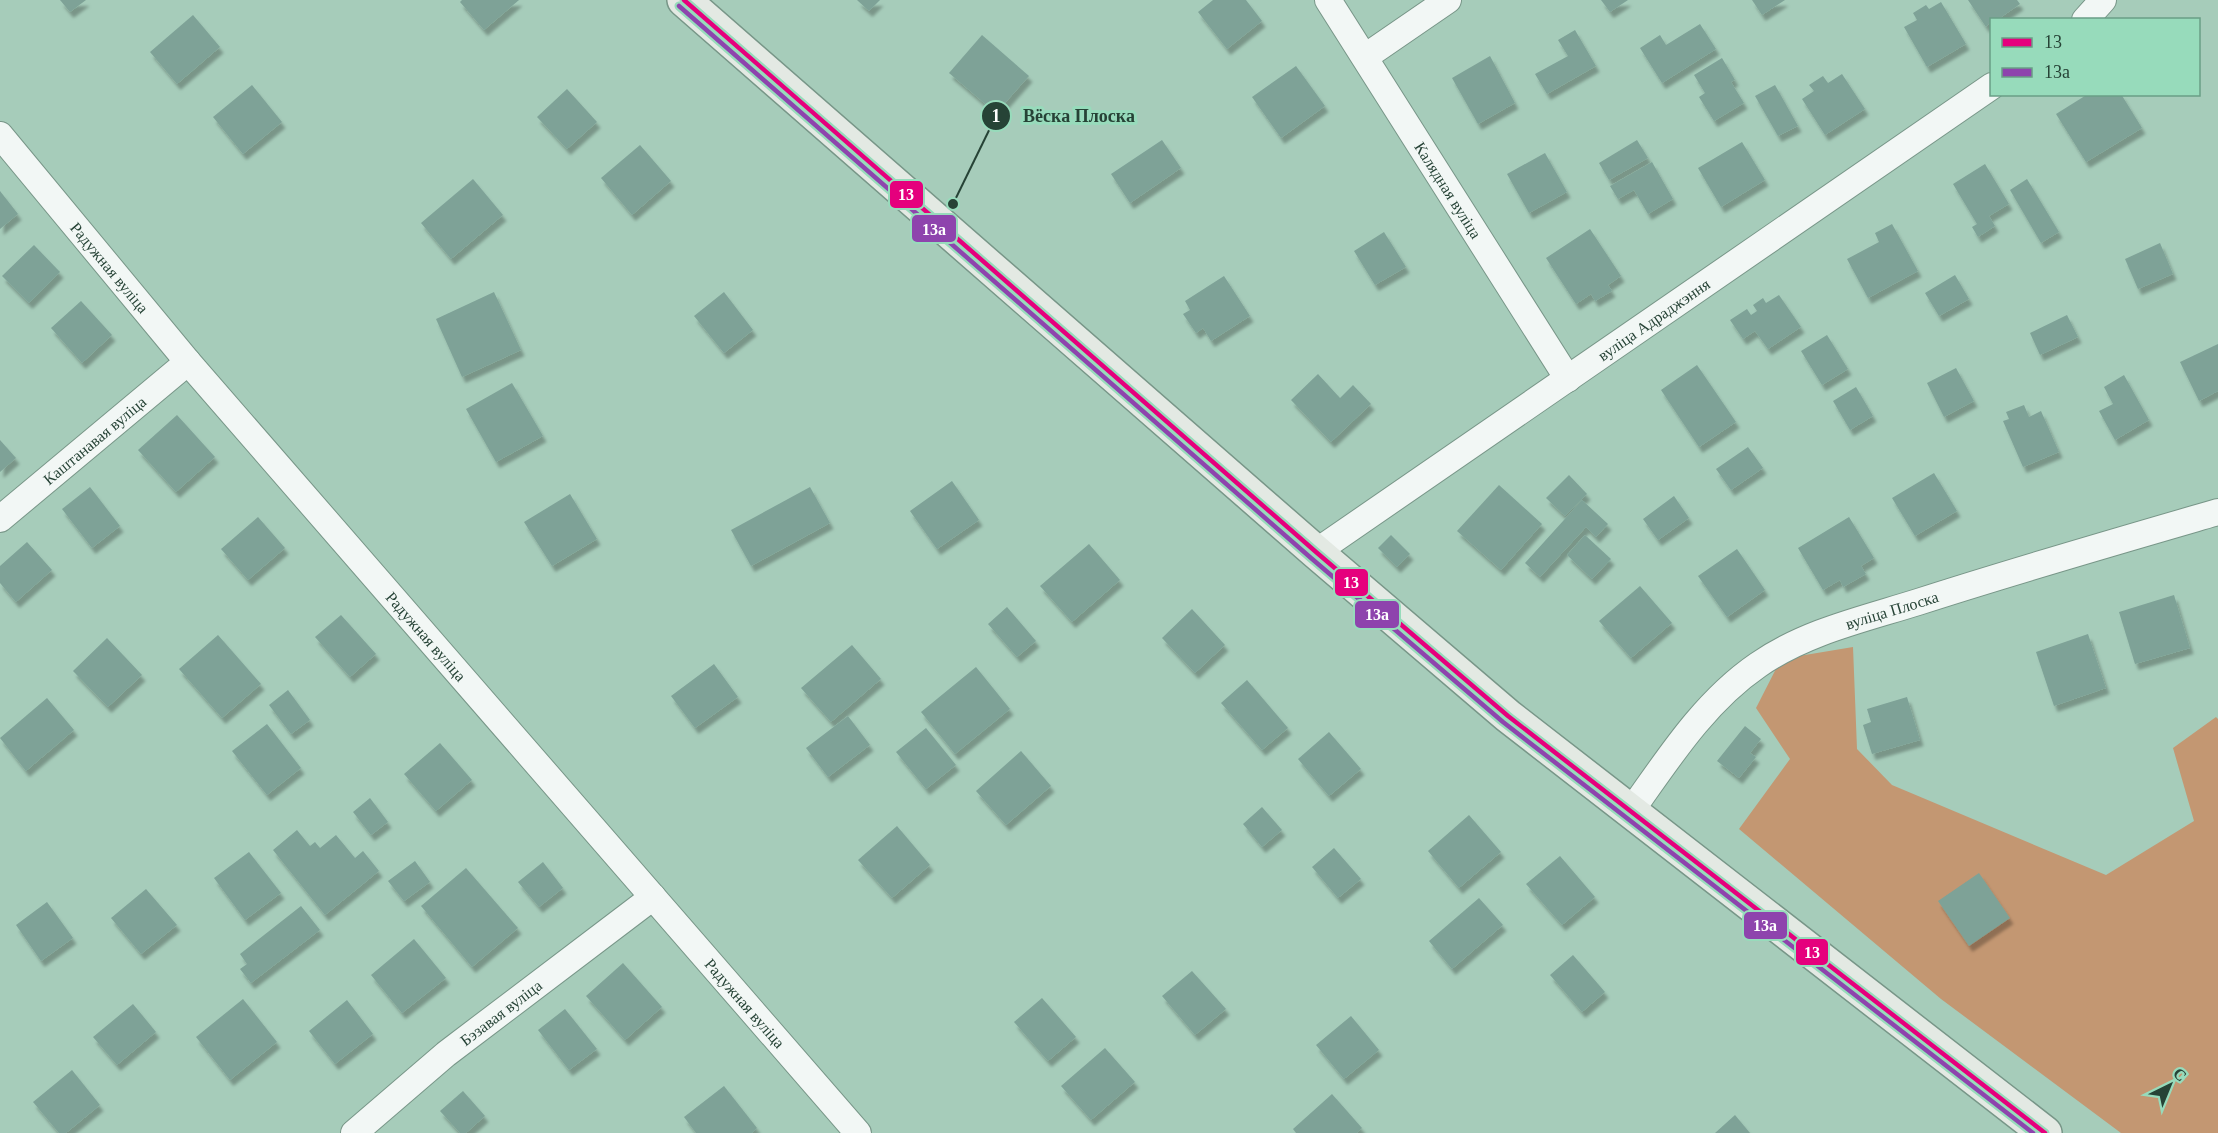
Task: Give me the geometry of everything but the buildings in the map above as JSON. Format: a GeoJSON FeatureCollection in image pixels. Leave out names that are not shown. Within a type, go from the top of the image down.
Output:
{"type":"FeatureCollection","features":[{"type":"Feature","properties":{"kind":"main road"},"geometry":{"type":"LineString","coordinates":[[684,0],[1316,552],[1508,716],[2045,1133]]}},
{"type":"Feature","properties":{"kind":"street","name":"Калядная вуліца"},"geometry":{"type":"LineString","coordinates":[[1328,0],[1568,379]]}},
{"type":"Feature","properties":{"kind":"street"},"geometry":{"type":"LineString","coordinates":[[1365,57],[1448,0]]}},
{"type":"Feature","properties":{"kind":"street"},"geometry":{"type":"LineString","coordinates":[[2087,18],[2103,0]]}},
{"type":"Feature","properties":{"kind":"street","name":"вуліца Адраджэння"},"geometry":{"type":"LineString","coordinates":[[1316,552],[1990,87]]}},
{"type":"Feature","properties":{"kind":"street","name":"Радужная вуліца"},"geometry":{"type":"LineString","coordinates":[[0,135],[188,362],[858,1133]]}},
{"type":"Feature","properties":{"kind":"street","name":"Каштанавая вуліца"},"geometry":{"type":"LineString","coordinates":[[0,519],[188,362]]}},
{"type":"Feature","properties":{"kind":"street","name":"вуліца Плоска"},"geometry":{"type":"LineString","coordinates":[[1631,811],[1699,719],[1757,665],[1787,647],[1817,634],[1976,583],[2218,512]]}},
{"type":"Feature","properties":{"kind":"street","name":"Бэзавая вуліца"},"geometry":{"type":"LineString","coordinates":[[354,1133],[446,1054],[653,897]]}},
{"type":"Feature","properties":{"kind":"shaded area"},"geometry":{"type":"Polygon","coordinates":[[[1853,647],[1857,749],[1892,785],[2106,875],[2194,821],[2173,748],[2216,717],[2218,719],[2218,1133],[2121,1133],[1941,999],[1739,829],[1790,759],[1756,708],[1781,659],[1853,647]]]}},
{"type":"Feature","properties":{"kind":"transit line","name":"13"},"geometry":{"type":"LineString","coordinates":[[684,0],[1316,552],[1508,716],[2045,1133]]}},
{"type":"Feature","properties":{"kind":"transit line","name":"13а"},"geometry":{"type":"LineString","coordinates":[[679,6],[1311,558],[1503,722],[2033,1133]]}},
{"type":"Feature","properties":{"kind":"place","name":"Вёска Плоска"},"geometry":{"type":"Point","coordinates":[953,204]}}]}
